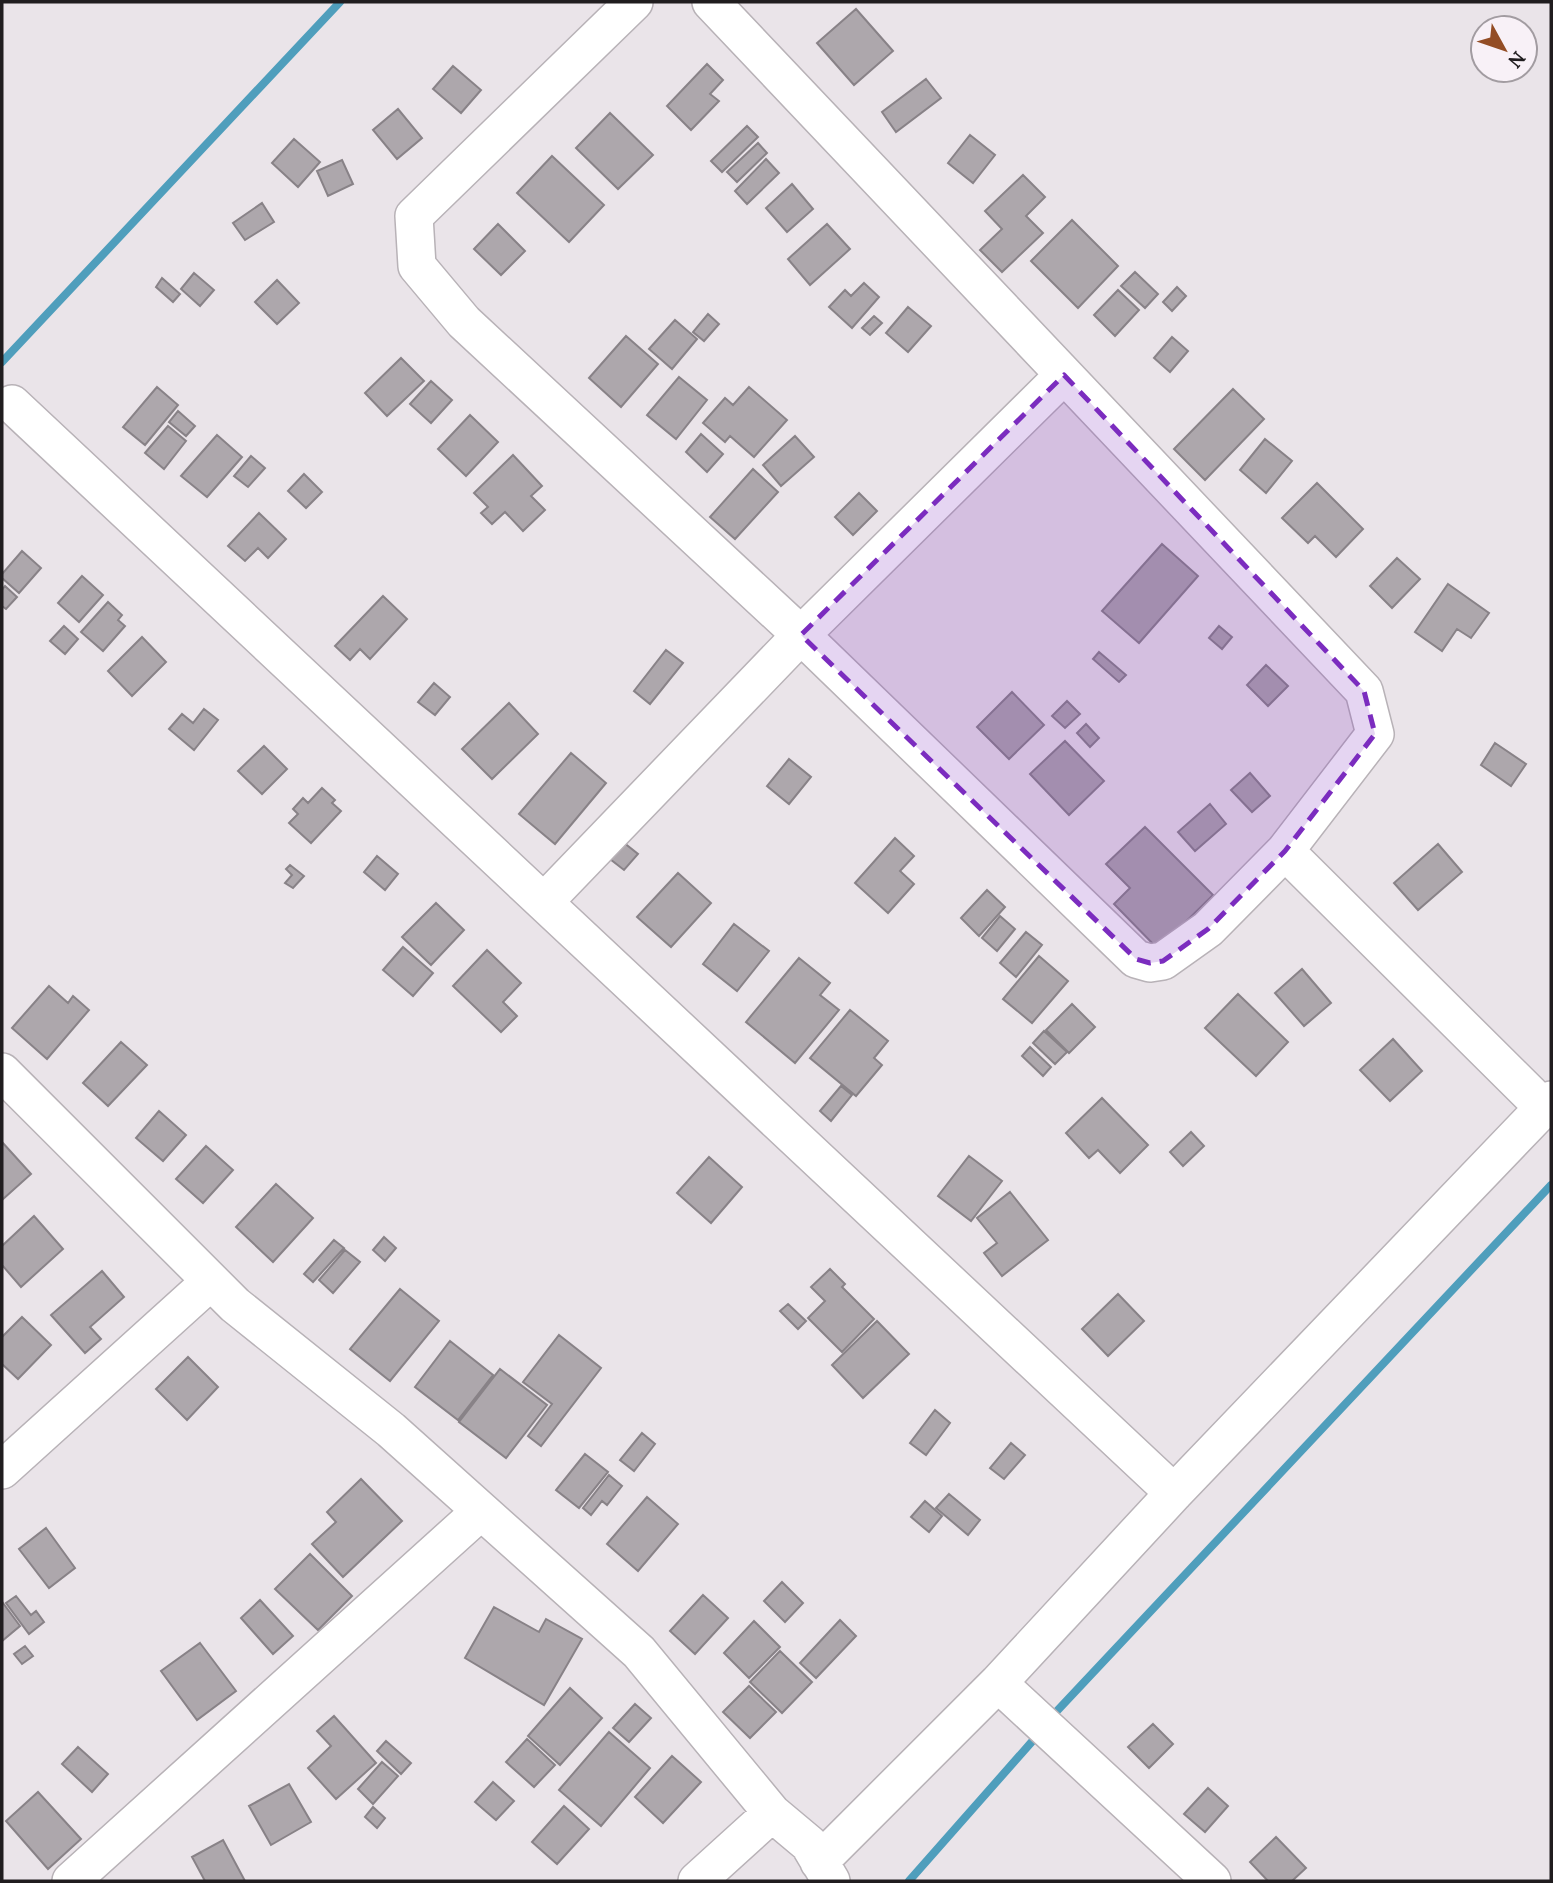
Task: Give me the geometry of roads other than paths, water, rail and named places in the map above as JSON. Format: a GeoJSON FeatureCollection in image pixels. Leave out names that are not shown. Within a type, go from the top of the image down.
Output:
{"type":"FeatureCollection","features":[{"type":"Feature","properties":{"kind":"street"},"geometry":{"type":"LineString","coordinates":[[634,2],[414,216],[417,266],[464,322],[801,635],[1136,959],[1150,963],[1163,961],[1208,929],[1284,851],[1375,734],[1364,691],[710,2]]}},
{"type":"Feature","properties":{"kind":"street"},"geometry":{"type":"LineString","coordinates":[[544,902],[801,635],[1064,375]]}},
{"type":"Feature","properties":{"kind":"street"},"geometry":{"type":"LineString","coordinates":[[12,404],[1174,1493]]}},
{"type":"Feature","properties":{"kind":"street"},"geometry":{"type":"LineString","coordinates":[[2,1072],[236,1305],[391,1430],[639,1653],[772,1813],[809,1844],[825,1872],[1174,1493],[1548,1104],[1284,851]]}},
{"type":"Feature","properties":{"kind":"street"},"geometry":{"type":"LineString","coordinates":[[2,1470],[211,1281]]}},
{"type":"Feature","properties":{"kind":"street"},"geometry":{"type":"LineString","coordinates":[[71,1881],[481,1511]]}},
{"type":"Feature","properties":{"kind":"street"},"geometry":{"type":"LineString","coordinates":[[998,1683],[1212,1881]]}},
{"type":"Feature","properties":{"kind":"street"},"geometry":{"type":"LineString","coordinates":[[697,1881],[772,1813]]}},
{"type":"Feature","properties":{"kind":"waterway"},"geometry":{"type":"LineString","coordinates":[[2,362],[340,2]]}},
{"type":"Feature","properties":{"kind":"waterway"},"geometry":{"type":"LineString","coordinates":[[1056,1712],[1551,1185]]}},
{"type":"Feature","properties":{"kind":"waterway"},"geometry":{"type":"LineString","coordinates":[[909,1881],[1036,1737]]}}]}
